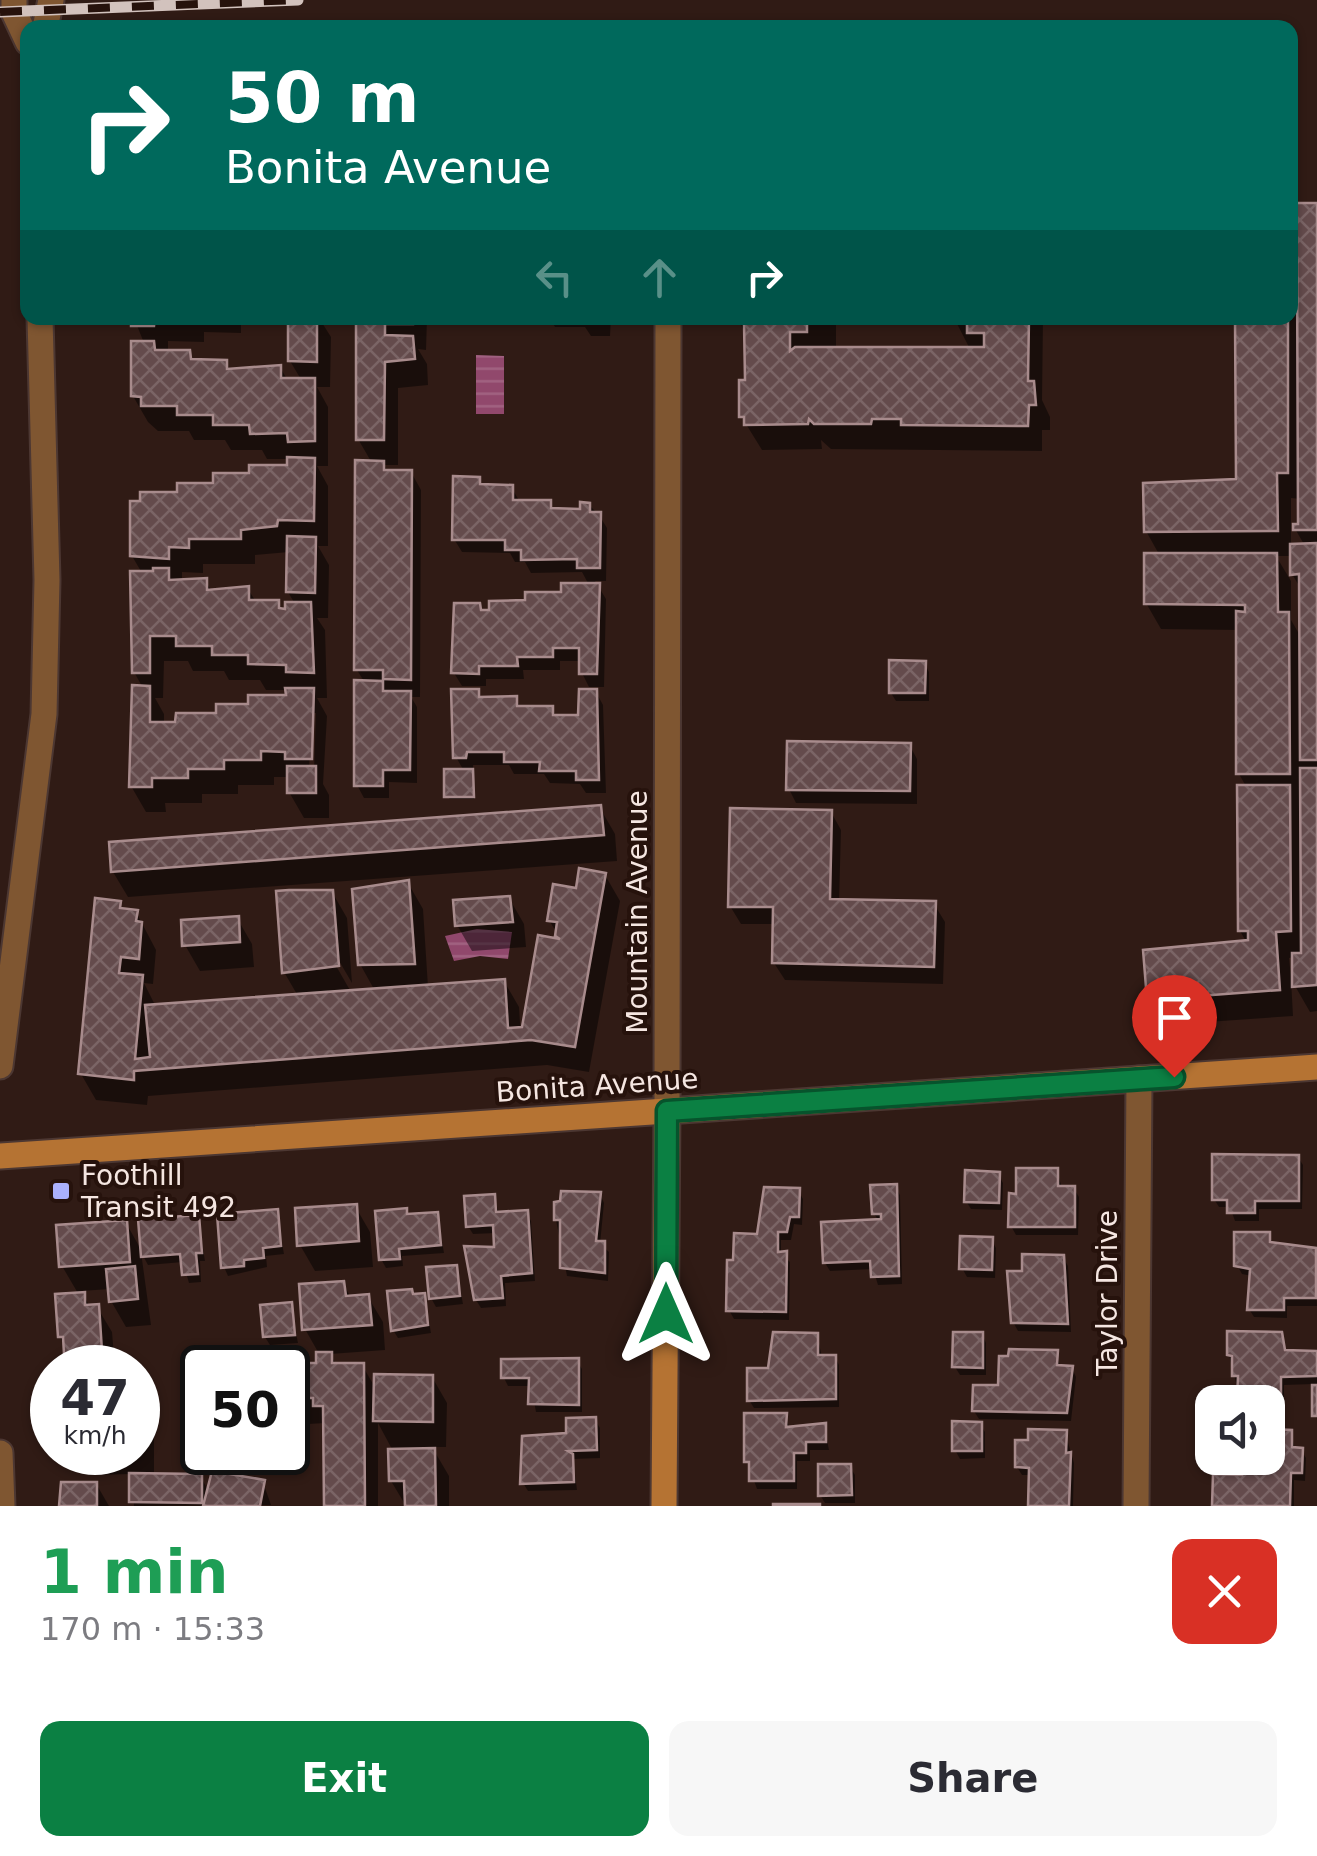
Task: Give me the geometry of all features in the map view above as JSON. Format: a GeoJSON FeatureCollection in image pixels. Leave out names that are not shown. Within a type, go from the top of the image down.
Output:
{"type":"FeatureCollection","features":[{"type":"Feature","properties":{"kind":"main road","name":"Bonita Avenue"},"geometry":{"type":"LineString","coordinates":[[0,1156],[1317,1067]]}},
{"type":"Feature","properties":{"kind":"main road","name":"Mountain Avenue"},"geometry":{"type":"LineString","coordinates":[[664,1506],[667,1111]]}},
{"type":"Feature","properties":{"kind":"street"},"geometry":{"type":"LineString","coordinates":[[14,0],[20,25]]}},
{"type":"Feature","properties":{"kind":"street"},"geometry":{"type":"LineString","coordinates":[[0,1066],[44,714],[46,580],[40,325]]}},
{"type":"Feature","properties":{"kind":"street","name":"Mountain Avenue"},"geometry":{"type":"LineString","coordinates":[[667,1111],[668,325]]}},
{"type":"Feature","properties":{"kind":"street","name":"Taylor Drive"},"geometry":{"type":"LineString","coordinates":[[1136,1506],[1139,1080]]}},
{"type":"Feature","properties":{"kind":"street"},"geometry":{"type":"LineString","coordinates":[[0,1453],[2,1506]]}},
{"type":"Feature","properties":{"kind":"shaded area"},"geometry":{"type":"Polygon","coordinates":[[[476,355],[504,356],[504,414],[476,414],[476,355]]]}},
{"type":"Feature","properties":{"kind":"shaded area"},"geometry":{"type":"Polygon","coordinates":[[[477,929],[512,932],[508,959],[480,956],[454,961],[445,936],[477,929]]]}},
{"type":"Feature","properties":{"kind":"building"},"geometry":{"type":"Polygon","coordinates":[[[1298,203],[1317,203],[1317,530],[1293,530],[1293,524],[1298,524],[1298,203]]]}},
{"type":"Feature","properties":{"kind":"building"},"geometry":{"type":"Polygon","coordinates":[[[288,325],[317,325],[317,362],[288,361],[288,325]]]}},
{"type":"Feature","properties":{"kind":"building"},"geometry":{"type":"Polygon","coordinates":[[[356,325],[385,325],[385,335],[413,336],[415,359],[385,362],[384,440],[356,440],[356,325]]]}},
{"type":"Feature","properties":{"kind":"building"},"geometry":{"type":"Polygon","coordinates":[[[744,325],[807,325],[807,332],[790,332],[790,351],[795,347],[984,347],[984,333],[967,333],[967,325],[1029,325],[1028,381],[1034,381],[1036,405],[1029,405],[1028,426],[901,425],[901,419],[872,419],[871,424],[814,424],[809,419],[808,424],[744,425],[744,417],[739,417],[739,380],[745,380],[744,325]]]}},
{"type":"Feature","properties":{"kind":"building"},"geometry":{"type":"Polygon","coordinates":[[[1235,325],[1288,325],[1288,473],[1277,473],[1278,531],[1144,532],[1143,483],[1236,479],[1235,325]]]}},
{"type":"Feature","properties":{"kind":"building"},"geometry":{"type":"Polygon","coordinates":[[[131,341],[154,341],[155,350],[190,350],[191,359],[227,360],[227,369],[281,365],[281,378],[315,378],[315,441],[288,442],[287,433],[250,434],[249,425],[213,425],[213,415],[177,415],[177,406],[141,406],[141,397],[131,396],[131,341]]]}},
{"type":"Feature","properties":{"kind":"building"},"geometry":{"type":"Polygon","coordinates":[[[287,457],[315,458],[314,521],[278,520],[277,526],[241,530],[241,539],[189,539],[189,548],[169,547],[169,559],[130,556],[130,501],[140,501],[140,492],[177,492],[177,483],[213,483],[213,473],[249,473],[249,465],[287,465],[287,457]]]}},
{"type":"Feature","properties":{"kind":"building"},"geometry":{"type":"Polygon","coordinates":[[[355,460],[384,461],[384,470],[412,470],[411,680],[383,679],[383,670],[354,670],[355,460]]]}},
{"type":"Feature","properties":{"kind":"building"},"geometry":{"type":"Polygon","coordinates":[[[453,476],[480,477],[480,484],[513,485],[513,500],[551,500],[551,508],[580,509],[580,502],[590,503],[590,512],[601,512],[600,568],[577,568],[577,559],[521,560],[521,550],[505,550],[505,540],[452,540],[453,476]]]}},
{"type":"Feature","properties":{"kind":"building"},"geometry":{"type":"Polygon","coordinates":[[[287,536],[316,537],[315,593],[286,592],[287,536]]]}},
{"type":"Feature","properties":{"kind":"building"},"geometry":{"type":"Polygon","coordinates":[[[1317,543],[1317,760],[1300,760],[1299,574],[1290,575],[1290,544],[1317,543]]]}},
{"type":"Feature","properties":{"kind":"building"},"geometry":{"type":"Polygon","coordinates":[[[1144,553],[1277,553],[1278,612],[1289,612],[1290,774],[1236,774],[1236,611],[1245,612],[1245,605],[1144,604],[1144,553]]]}},
{"type":"Feature","properties":{"kind":"building"},"geometry":{"type":"Polygon","coordinates":[[[169,568],[169,580],[207,578],[207,590],[249,586],[249,600],[279,600],[279,608],[285,609],[285,602],[311,602],[314,673],[286,672],[286,665],[248,664],[248,655],[212,655],[212,646],[176,646],[176,636],[150,636],[150,673],[132,673],[130,571],[169,568]]]}},
{"type":"Feature","properties":{"kind":"building"},"geometry":{"type":"Polygon","coordinates":[[[561,583],[600,583],[597,674],[579,674],[579,648],[553,648],[553,657],[517,657],[518,666],[479,666],[479,674],[451,673],[454,603],[480,603],[481,610],[489,610],[489,601],[525,600],[525,592],[561,592],[561,583]]]}},
{"type":"Feature","properties":{"kind":"building"},"geometry":{"type":"Polygon","coordinates":[[[889,660],[926,661],[925,693],[889,693],[889,660]]]}},
{"type":"Feature","properties":{"kind":"building"},"geometry":{"type":"Polygon","coordinates":[[[354,680],[383,681],[383,691],[411,691],[410,770],[383,770],[383,786],[354,786],[354,680]]]}},
{"type":"Feature","properties":{"kind":"building"},"geometry":{"type":"Polygon","coordinates":[[[132,685],[150,686],[150,722],[175,722],[176,713],[216,713],[216,704],[248,704],[248,695],[286,695],[285,688],[314,688],[312,759],[285,759],[285,752],[261,751],[261,760],[224,760],[224,769],[188,769],[188,778],[152,778],[152,787],[129,787],[132,685]]]}},
{"type":"Feature","properties":{"kind":"building"},"geometry":{"type":"Polygon","coordinates":[[[451,689],[479,689],[479,697],[517,696],[517,706],[553,706],[553,715],[578,715],[579,689],[597,689],[599,780],[576,780],[576,771],[539,771],[540,762],[504,762],[504,752],[467,752],[466,758],[453,758],[451,689]]]}},
{"type":"Feature","properties":{"kind":"building"},"geometry":{"type":"Polygon","coordinates":[[[787,741],[911,743],[910,791],[786,790],[787,741]]]}},
{"type":"Feature","properties":{"kind":"building"},"geometry":{"type":"Polygon","coordinates":[[[287,766],[316,766],[316,793],[287,793],[287,766]]]}},
{"type":"Feature","properties":{"kind":"building"},"geometry":{"type":"Polygon","coordinates":[[[1300,768],[1317,768],[1317,985],[1292,987],[1292,953],[1301,953],[1300,768]]]}},
{"type":"Feature","properties":{"kind":"building"},"geometry":{"type":"Polygon","coordinates":[[[444,769],[473,769],[474,797],[444,797],[444,769]]]}},
{"type":"Feature","properties":{"kind":"building"},"geometry":{"type":"Polygon","coordinates":[[[1237,785],[1290,785],[1291,931],[1276,932],[1280,990],[1147,1000],[1143,950],[1248,940],[1248,931],[1238,931],[1237,785]]]}},
{"type":"Feature","properties":{"kind":"building"},"geometry":{"type":"Polygon","coordinates":[[[601,805],[604,835],[111,872],[109,842],[601,805]]]}},
{"type":"Feature","properties":{"kind":"building"},"geometry":{"type":"Polygon","coordinates":[[[730,808],[832,810],[830,899],[936,901],[934,967],[772,963],[773,907],[728,907],[730,808]]]}},
{"type":"Feature","properties":{"kind":"building"},"geometry":{"type":"Polygon","coordinates":[[[579,868],[606,873],[575,1047],[531,1040],[134,1071],[134,1080],[78,1074],[95,898],[121,901],[120,908],[138,910],[136,921],[142,922],[139,959],[121,957],[119,973],[143,975],[135,1059],[150,1057],[145,1005],[505,979],[508,1028],[522,1027],[538,935],[560,939],[555,936],[557,922],[547,921],[553,884],[576,888],[579,868]]]}},
{"type":"Feature","properties":{"kind":"building"},"geometry":{"type":"Polygon","coordinates":[[[409,880],[415,964],[358,965],[352,889],[409,880]]]}},
{"type":"Feature","properties":{"kind":"building"},"geometry":{"type":"Polygon","coordinates":[[[333,890],[339,966],[282,973],[276,891],[333,890]]]}},
{"type":"Feature","properties":{"kind":"building"},"geometry":{"type":"Polygon","coordinates":[[[510,896],[513,922],[455,926],[453,900],[510,896]]]}},
{"type":"Feature","properties":{"kind":"building"},"geometry":{"type":"Polygon","coordinates":[[[239,916],[240,942],[182,946],[181,920],[239,916]]]}},
{"type":"Feature","properties":{"kind":"building"},"geometry":{"type":"Polygon","coordinates":[[[1212,1154],[1299,1155],[1299,1201],[1255,1201],[1255,1213],[1227,1213],[1227,1200],[1212,1200],[1212,1154]]]}},
{"type":"Feature","properties":{"kind":"building"},"geometry":{"type":"Polygon","coordinates":[[[1016,1168],[1058,1168],[1058,1186],[1075,1186],[1075,1227],[1008,1227],[1009,1193],[1016,1194],[1016,1168]]]}},
{"type":"Feature","properties":{"kind":"building"},"geometry":{"type":"Polygon","coordinates":[[[965,1170],[1000,1172],[999,1203],[964,1202],[965,1170]]]}},
{"type":"Feature","properties":{"kind":"building"},"geometry":{"type":"Polygon","coordinates":[[[897,1184],[899,1276],[871,1277],[870,1261],[823,1263],[821,1222],[881,1219],[881,1214],[872,1214],[870,1185],[897,1184]]]}},
{"type":"Feature","properties":{"kind":"building"},"geometry":{"type":"Polygon","coordinates":[[[764,1187],[800,1188],[799,1217],[790,1217],[787,1232],[778,1232],[778,1252],[787,1251],[786,1312],[726,1311],[727,1260],[733,1260],[734,1233],[757,1234],[764,1187]]]}},
{"type":"Feature","properties":{"kind":"building"},"geometry":{"type":"Polygon","coordinates":[[[561,1191],[601,1192],[596,1241],[605,1241],[605,1273],[560,1268],[560,1220],[554,1220],[554,1202],[560,1201],[561,1191]]]}},
{"type":"Feature","properties":{"kind":"building"},"geometry":{"type":"Polygon","coordinates":[[[495,1194],[496,1212],[528,1210],[532,1273],[501,1276],[503,1298],[474,1300],[464,1246],[494,1247],[493,1225],[466,1227],[464,1196],[495,1194]]]}},
{"type":"Feature","properties":{"kind":"building"},"geometry":{"type":"Polygon","coordinates":[[[357,1204],[359,1241],[297,1246],[295,1208],[357,1204]]]}},
{"type":"Feature","properties":{"kind":"building"},"geometry":{"type":"Polygon","coordinates":[[[407,1208],[407,1214],[438,1212],[441,1245],[399,1249],[400,1259],[379,1260],[375,1211],[407,1208]]]}},
{"type":"Feature","properties":{"kind":"building"},"geometry":{"type":"Polygon","coordinates":[[[278,1209],[281,1246],[263,1248],[264,1258],[244,1260],[244,1266],[221,1268],[217,1214],[278,1209]]]}},
{"type":"Feature","properties":{"kind":"building"},"geometry":{"type":"Polygon","coordinates":[[[199,1215],[202,1253],[196,1253],[198,1274],[182,1275],[180,1254],[141,1257],[138,1219],[199,1215]]]}},
{"type":"Feature","properties":{"kind":"building"},"geometry":{"type":"Polygon","coordinates":[[[127,1220],[130,1262],[59,1267],[56,1225],[127,1220]]]}},
{"type":"Feature","properties":{"kind":"building"},"geometry":{"type":"Polygon","coordinates":[[[1234,1232],[1270,1232],[1270,1242],[1316,1248],[1316,1298],[1284,1298],[1284,1310],[1247,1310],[1250,1269],[1234,1266],[1234,1232]]]}},
{"type":"Feature","properties":{"kind":"building"},"geometry":{"type":"Polygon","coordinates":[[[960,1236],[993,1237],[992,1270],[959,1269],[960,1236]]]}},
{"type":"Feature","properties":{"kind":"building"},"geometry":{"type":"Polygon","coordinates":[[[1022,1254],[1064,1255],[1068,1324],[1011,1323],[1007,1271],[1022,1271],[1022,1254]]]}},
{"type":"Feature","properties":{"kind":"building"},"geometry":{"type":"Polygon","coordinates":[[[457,1265],[460,1296],[429,1299],[426,1267],[457,1265]]]}},
{"type":"Feature","properties":{"kind":"building"},"geometry":{"type":"Polygon","coordinates":[[[135,1266],[138,1299],[109,1302],[106,1269],[135,1266]]]}},
{"type":"Feature","properties":{"kind":"building"},"geometry":{"type":"Polygon","coordinates":[[[344,1281],[346,1296],[369,1294],[372,1325],[302,1330],[299,1284],[344,1281]]]}},
{"type":"Feature","properties":{"kind":"building"},"geometry":{"type":"Polygon","coordinates":[[[412,1289],[413,1294],[425,1293],[428,1325],[391,1331],[387,1291],[412,1289]]]}},
{"type":"Feature","properties":{"kind":"building"},"geometry":{"type":"Polygon","coordinates":[[[85,1292],[85,1305],[99,1304],[102,1345],[63,1345],[63,1337],[58,1337],[55,1294],[85,1292]]]}},
{"type":"Feature","properties":{"kind":"building"},"geometry":{"type":"Polygon","coordinates":[[[292,1302],[295,1335],[263,1337],[260,1305],[292,1302]]]}},
{"type":"Feature","properties":{"kind":"building"},"geometry":{"type":"Polygon","coordinates":[[[1227,1331],[1282,1332],[1285,1350],[1317,1351],[1317,1376],[1281,1377],[1281,1385],[1238,1385],[1238,1376],[1232,1376],[1232,1356],[1227,1355],[1227,1331]]]}},
{"type":"Feature","properties":{"kind":"building"},"geometry":{"type":"Polygon","coordinates":[[[773,1332],[818,1333],[818,1355],[836,1355],[836,1399],[747,1401],[747,1368],[768,1368],[773,1332]]]}},
{"type":"Feature","properties":{"kind":"building"},"geometry":{"type":"Polygon","coordinates":[[[953,1332],[983,1332],[983,1368],[952,1367],[953,1332]]]}},
{"type":"Feature","properties":{"kind":"building"},"geometry":{"type":"Polygon","coordinates":[[[1009,1349],[1058,1350],[1057,1365],[1073,1366],[1067,1413],[972,1411],[973,1385],[998,1385],[999,1356],[1008,1356],[1009,1349]]]}},
{"type":"Feature","properties":{"kind":"building"},"geometry":{"type":"Polygon","coordinates":[[[316,1352],[332,1352],[332,1363],[364,1363],[365,1506],[324,1506],[323,1406],[313,1406],[310,1398],[310,1363],[316,1363],[316,1352]]]}},
{"type":"Feature","properties":{"kind":"building"},"geometry":{"type":"Polygon","coordinates":[[[579,1358],[579,1405],[528,1404],[529,1378],[501,1378],[501,1359],[579,1358]]]}},
{"type":"Feature","properties":{"kind":"building"},"geometry":{"type":"Polygon","coordinates":[[[374,1374],[433,1375],[433,1422],[373,1421],[374,1374]]]}},
{"type":"Feature","properties":{"kind":"building"},"geometry":{"type":"Polygon","coordinates":[[[1312,1385],[1317,1385],[1317,1416],[1312,1416],[1312,1385]]]}},
{"type":"Feature","properties":{"kind":"building"},"geometry":{"type":"Polygon","coordinates":[[[744,1413],[787,1413],[786,1427],[826,1423],[826,1442],[806,1442],[806,1453],[794,1453],[794,1481],[749,1481],[749,1462],[744,1462],[744,1413]]]}},
{"type":"Feature","properties":{"kind":"building"},"geometry":{"type":"Polygon","coordinates":[[[596,1417],[597,1450],[568,1451],[573,1454],[574,1482],[520,1484],[522,1436],[566,1433],[566,1418],[596,1417]]]}},
{"type":"Feature","properties":{"kind":"building"},"geometry":{"type":"Polygon","coordinates":[[[952,1421],[982,1422],[982,1451],[952,1451],[952,1421]]]}},
{"type":"Feature","properties":{"kind":"building"},"geometry":{"type":"Polygon","coordinates":[[[1028,1429],[1067,1430],[1066,1453],[1071,1452],[1069,1506],[1028,1506],[1029,1468],[1015,1467],[1015,1440],[1028,1440],[1028,1429]]]}},
{"type":"Feature","properties":{"kind":"building"},"geometry":{"type":"Polygon","coordinates":[[[1285,1430],[1292,1430],[1292,1447],[1303,1448],[1302,1473],[1291,1473],[1290,1506],[1212,1506],[1213,1475],[1285,1475],[1285,1430]]]}},
{"type":"Feature","properties":{"kind":"building"},"geometry":{"type":"Polygon","coordinates":[[[435,1448],[436,1506],[405,1506],[404,1481],[389,1481],[388,1449],[435,1448]]]}},
{"type":"Feature","properties":{"kind":"building"},"geometry":{"type":"Polygon","coordinates":[[[818,1464],[851,1464],[852,1495],[818,1496],[818,1464]]]}},
{"type":"Feature","properties":{"kind":"building"},"geometry":{"type":"Polygon","coordinates":[[[129,1475],[202,1475],[202,1503],[129,1502],[129,1475]]]}},
{"type":"Feature","properties":{"kind":"building"},"geometry":{"type":"Polygon","coordinates":[[[211,1475],[265,1480],[260,1506],[203,1506],[211,1475]]]}},
{"type":"Feature","properties":{"kind":"building"},"geometry":{"type":"Polygon","coordinates":[[[61,1482],[97,1482],[97,1506],[59,1506],[61,1482]]]}},
{"type":"Feature","properties":{"kind":"building"},"geometry":{"type":"Polygon","coordinates":[[[820,1504],[820,1506],[773,1506],[820,1504]]]}},
{"type":"Feature","properties":{"kind":"railway"},"geometry":{"type":"LineString","coordinates":[[0,12],[298,0]]}},
{"type":"Feature","properties":{"kind":"place","name":"Foothill Transit 492"},"geometry":{"type":"Point","coordinates":[61,1191]}},
{"type":"Feature","properties":{"kind":"route"},"geometry":{"type":"LineString","coordinates":[[666,1314],[667,1111],[1174,1077]]}}]}
